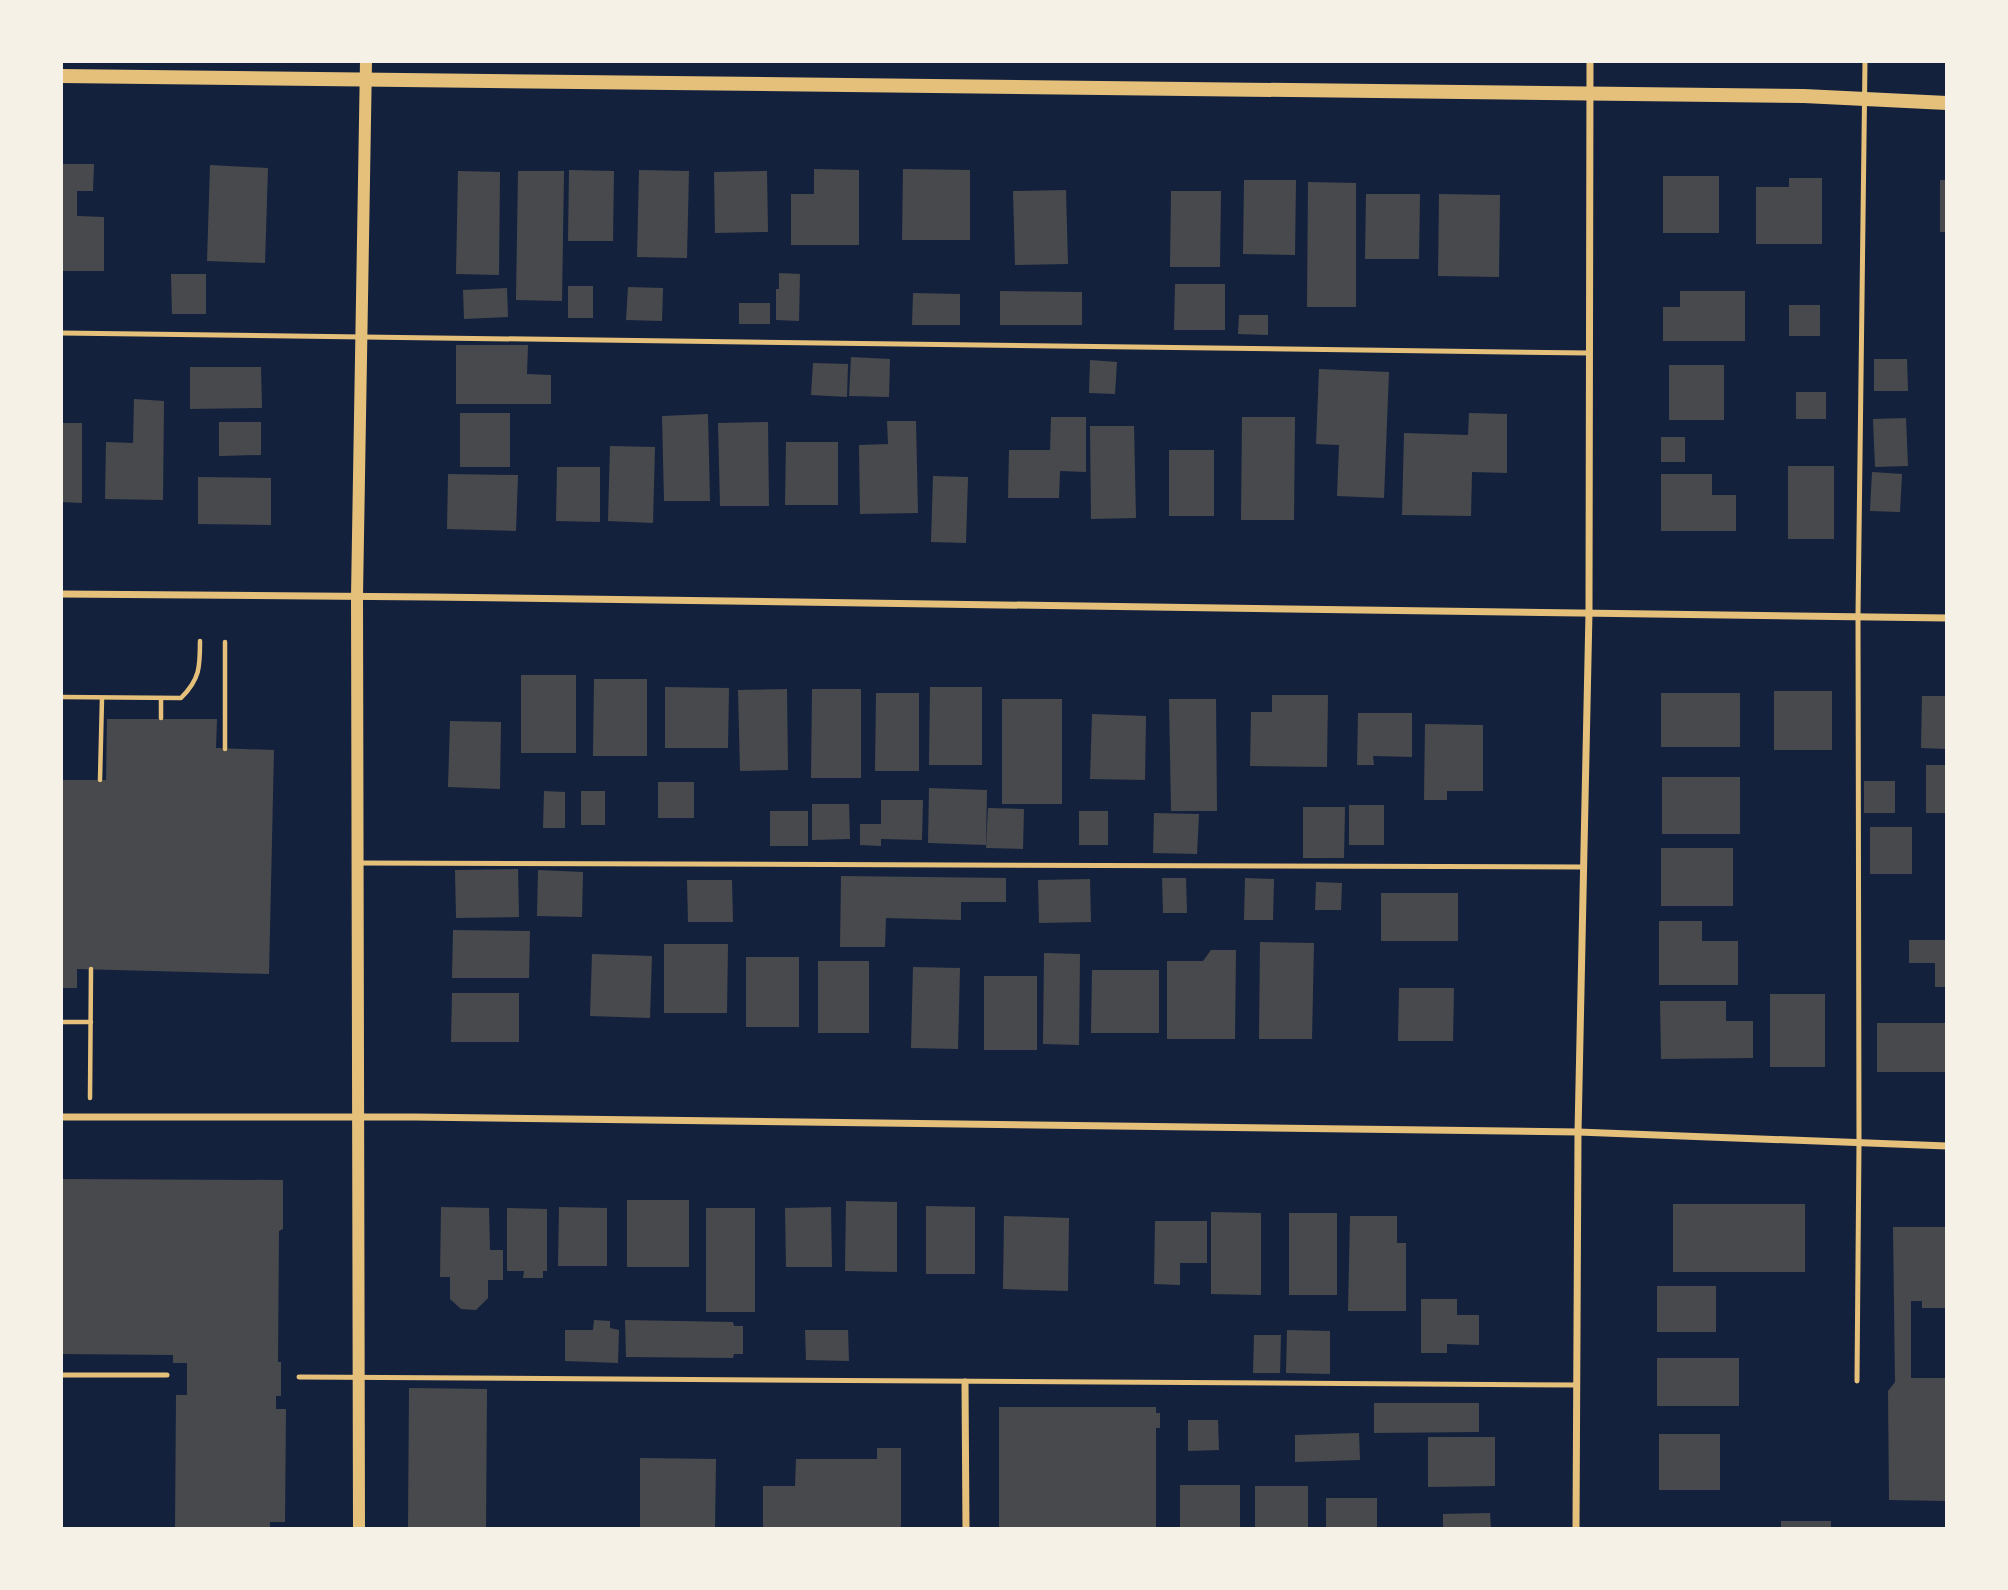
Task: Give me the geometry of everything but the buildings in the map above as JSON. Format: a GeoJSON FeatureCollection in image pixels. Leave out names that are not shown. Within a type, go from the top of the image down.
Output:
{"type":"FeatureCollection","features":[{"type":"Feature","properties":{"kind":"main road"},"geometry":{"type":"LineString","coordinates":[[61,76],[1589,93],[1865,98],[1947,103]]}},
{"type":"Feature","properties":{"kind":"street"},"geometry":{"type":"LineString","coordinates":[[359,1529],[357,596],[366,61]]}},
{"type":"Feature","properties":{"kind":"street"},"geometry":{"type":"LineString","coordinates":[[1576,1529],[1578,1132],[1589,612],[1590,61]]}},
{"type":"Feature","properties":{"kind":"street"},"geometry":{"type":"LineString","coordinates":[[61,594],[1947,618]]}},
{"type":"Feature","properties":{"kind":"street"},"geometry":{"type":"LineString","coordinates":[[61,1117],[358,1117],[1578,1132],[1947,1146]]}},
{"type":"Feature","properties":{"kind":"street"},"geometry":{"type":"LineString","coordinates":[[965,1382],[966,1529]]}},
{"type":"Feature","properties":{"kind":"lane"},"geometry":{"type":"LineString","coordinates":[[1857,1381],[1858,615],[1865,61]]}},
{"type":"Feature","properties":{"kind":"lane"},"geometry":{"type":"LineString","coordinates":[[61,333],[1588,353]]}},
{"type":"Feature","properties":{"kind":"lane"},"geometry":{"type":"LineString","coordinates":[[358,863],[1584,867]]}},
{"type":"Feature","properties":{"kind":"lane"},"geometry":{"type":"LineString","coordinates":[[61,1375],[167,1375]]}},
{"type":"Feature","properties":{"kind":"lane"},"geometry":{"type":"LineString","coordinates":[[299,1377],[1577,1385]]}},
{"type":"Feature","properties":{"kind":"path"},"geometry":{"type":"LineString","coordinates":[[61,697],[181,698],[195,684],[200,662],[200,641]]}},
{"type":"Feature","properties":{"kind":"path"},"geometry":{"type":"LineString","coordinates":[[225,642],[225,749]]}},
{"type":"Feature","properties":{"kind":"path"},"geometry":{"type":"LineString","coordinates":[[100,780],[102,698]]}},
{"type":"Feature","properties":{"kind":"path"},"geometry":{"type":"LineString","coordinates":[[161,698],[161,718]]}},
{"type":"Feature","properties":{"kind":"path"},"geometry":{"type":"LineString","coordinates":[[90,1117],[91,969]]}},
{"type":"Feature","properties":{"kind":"path"},"geometry":{"type":"LineString","coordinates":[[61,1022],[91,1022]]}}]}
